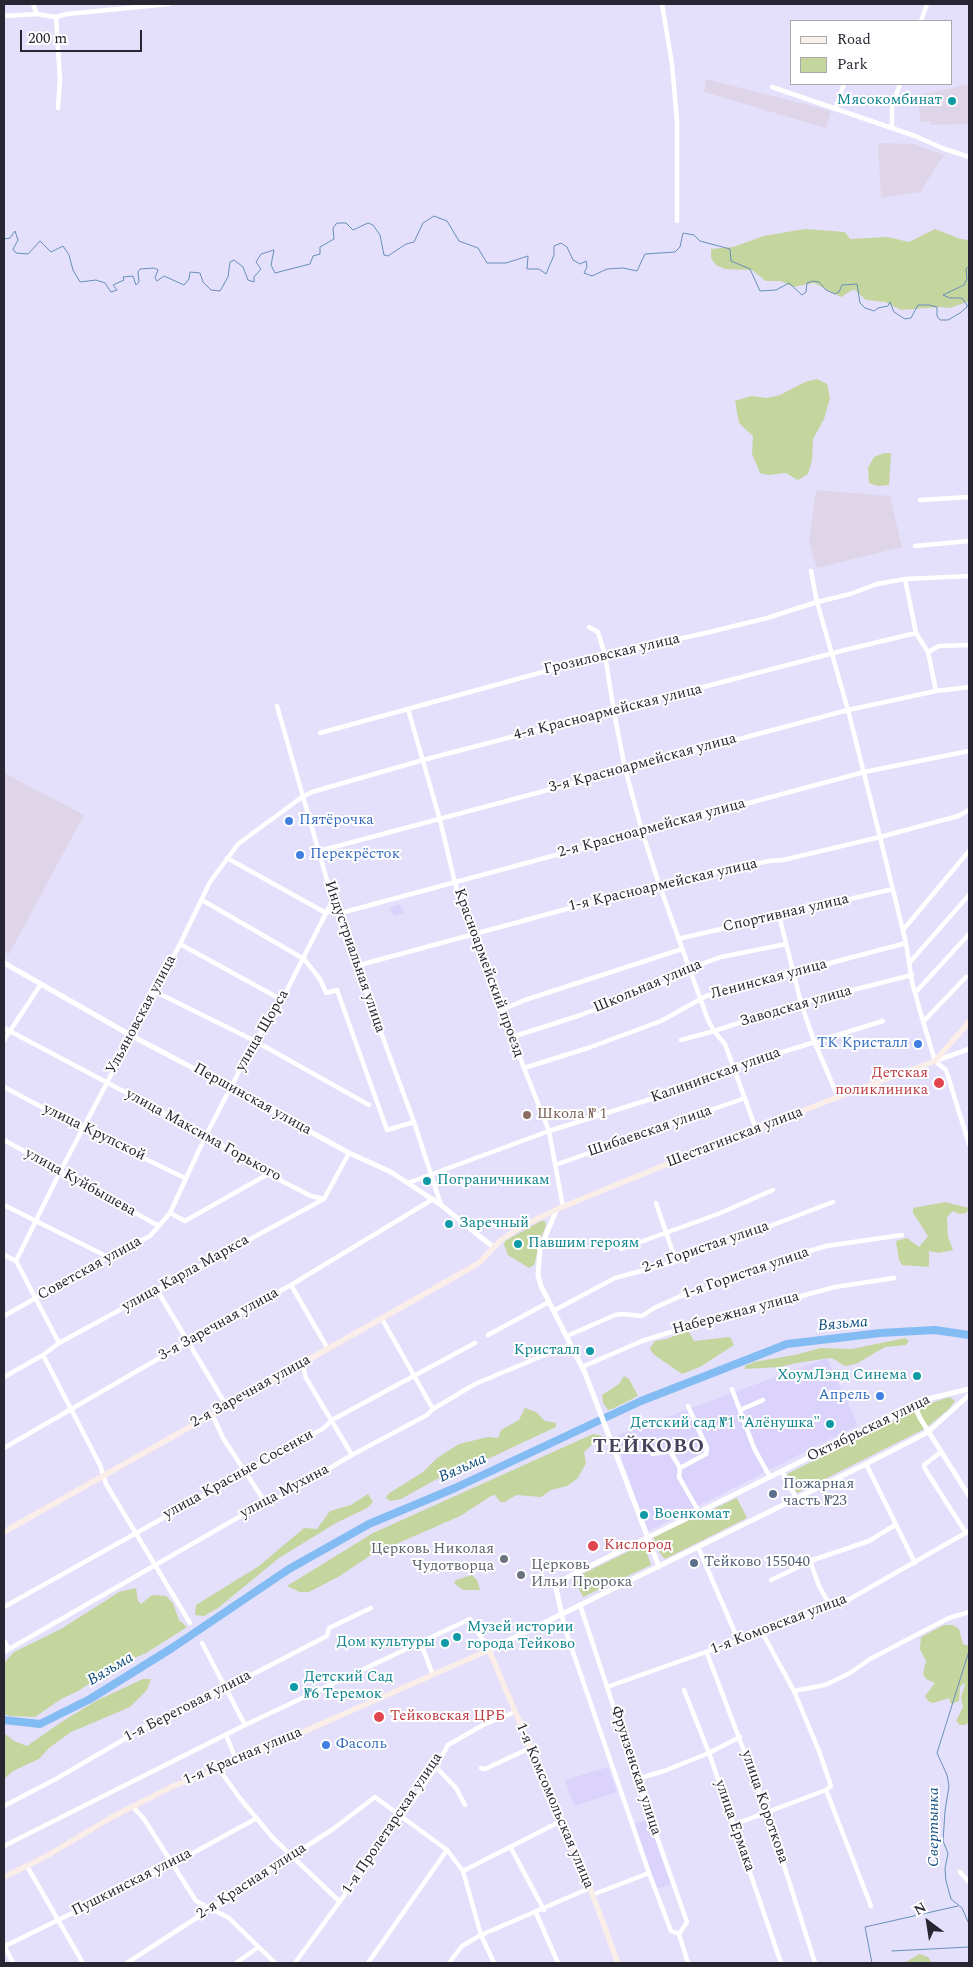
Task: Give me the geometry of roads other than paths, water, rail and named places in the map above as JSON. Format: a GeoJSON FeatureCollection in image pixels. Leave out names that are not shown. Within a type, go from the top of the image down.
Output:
{"type":"FeatureCollection","features":[{"type":"Feature","properties":{"kind":"main road","name":"Шестагинская улица"},"geometry":{"type":"LineString","coordinates":[[493,1247],[522,1226],[559,1208],[756,1129],[935,1061],[969,1022]]}},
{"type":"Feature","properties":{"kind":"main road","name":"2-я Заречная улица"},"geometry":{"type":"LineString","coordinates":[[4,1532],[480,1262],[493,1247]]}},
{"type":"Feature","properties":{"kind":"main road","name":"1-я Красная улица"},"geometry":{"type":"LineString","coordinates":[[4,1877],[45,1857],[132,1806],[171,1787],[237,1762],[489,1650]]}},
{"type":"Feature","properties":{"kind":"main road","name":"1-я Комсомольская улица"},"geometry":{"type":"LineString","coordinates":[[489,1650],[591,1892],[618,1963]]}},
{"type":"Feature","properties":{"kind":"street"},"geometry":{"type":"LineString","coordinates":[[33,4],[37,14]]}},
{"type":"Feature","properties":{"kind":"street"},"geometry":{"type":"LineString","coordinates":[[4,16],[37,14],[56,18],[67,14],[169,4]]}},
{"type":"Feature","properties":{"kind":"street"},"geometry":{"type":"LineString","coordinates":[[662,4],[672,64],[677,121],[677,221]]}},
{"type":"Feature","properties":{"kind":"street"},"geometry":{"type":"LineString","coordinates":[[921,20],[927,4]]}},
{"type":"Feature","properties":{"kind":"street"},"geometry":{"type":"LineString","coordinates":[[56,18],[60,80],[58,108]]}},
{"type":"Feature","properties":{"kind":"street"},"geometry":{"type":"LineString","coordinates":[[835,109],[844,85]]}},
{"type":"Feature","properties":{"kind":"street"},"geometry":{"type":"LineString","coordinates":[[892,128],[892,107],[900,85]]}},
{"type":"Feature","properties":{"kind":"street"},"geometry":{"type":"LineString","coordinates":[[772,87],[892,128],[969,157]]}},
{"type":"Feature","properties":{"kind":"street"},"geometry":{"type":"LineString","coordinates":[[920,500],[969,497]]}},
{"type":"Feature","properties":{"kind":"street"},"geometry":{"type":"LineString","coordinates":[[915,546],[969,541]]}},
{"type":"Feature","properties":{"kind":"street"},"geometry":{"type":"LineString","coordinates":[[811,571],[817,602],[848,710],[893,889],[906,943],[915,993],[935,1061],[946,1070],[969,1144]]}},
{"type":"Feature","properties":{"kind":"street","name":"Грозиловская улица"},"geometry":{"type":"LineString","coordinates":[[320,733],[605,655],[710,632],[850,594],[878,584],[905,579],[969,576]]}},
{"type":"Feature","properties":{"kind":"street"},"geometry":{"type":"LineString","coordinates":[[905,579],[916,633],[928,652],[936,691]]}},
{"type":"Feature","properties":{"kind":"street"},"geometry":{"type":"LineString","coordinates":[[589,627],[598,632],[605,655],[614,712],[626,768],[642,831],[659,884],[701,1000],[714,1031],[725,1044],[756,1129]]}},
{"type":"Feature","properties":{"kind":"street","name":"4-я Красноармейская улица"},"geometry":{"type":"LineString","coordinates":[[302,798],[312,792],[423,760],[916,633]]}},
{"type":"Feature","properties":{"kind":"street"},"geometry":{"type":"LineString","coordinates":[[928,652],[939,646],[969,645]]}},
{"type":"Feature","properties":{"kind":"street","name":"3-я Красноармейская улица"},"geometry":{"type":"LineString","coordinates":[[319,851],[848,710],[936,691],[969,686]]}},
{"type":"Feature","properties":{"kind":"street","name":"Индустриальная улица"},"geometry":{"type":"LineString","coordinates":[[277,706],[335,908],[414,1122],[441,1205]]}},
{"type":"Feature","properties":{"kind":"street","name":"Красноармейский проезд"},"geometry":{"type":"LineString","coordinates":[[408,709],[440,820],[454,883],[501,1010],[549,1131],[555,1164],[559,1208]]}},
{"type":"Feature","properties":{"kind":"street","name":"2-я Красноармейская улица"},"geometry":{"type":"LineString","coordinates":[[337,914],[864,772],[969,752]]}},
{"type":"Feature","properties":{"kind":"street","name":"Ульяновская улица"},"geometry":{"type":"LineString","coordinates":[[16,1261],[60,1172],[180,944],[210,882],[238,844],[302,798]]}},
{"type":"Feature","properties":{"kind":"street","name":"1-я Красноармейская улица"},"geometry":{"type":"LineString","coordinates":[[356,966],[659,884],[768,861],[783,860],[880,837],[958,816],[969,810]]}},
{"type":"Feature","properties":{"kind":"street"},"geometry":{"type":"LineString","coordinates":[[903,930],[969,851]]}},
{"type":"Feature","properties":{"kind":"street"},"geometry":{"type":"LineString","coordinates":[[227,858],[326,913],[335,908]]}},
{"type":"Feature","properties":{"kind":"street","name":"Спортивная улица"},"geometry":{"type":"LineString","coordinates":[[678,939],[893,889]]}},
{"type":"Feature","properties":{"kind":"street"},"geometry":{"type":"LineString","coordinates":[[910,962],[969,895]]}},
{"type":"Feature","properties":{"kind":"street"},"geometry":{"type":"LineString","coordinates":[[202,900],[304,959],[320,979],[326,993],[337,990],[386,1130],[414,1122]]}},
{"type":"Feature","properties":{"kind":"street","name":"улица Щорса"},"geometry":{"type":"LineString","coordinates":[[170,1213],[206,1135],[255,1041],[282,1000],[333,900]]}},
{"type":"Feature","properties":{"kind":"street"},"geometry":{"type":"LineString","coordinates":[[779,915],[801,1003],[814,1041],[838,1097]]}},
{"type":"Feature","properties":{"kind":"street"},"geometry":{"type":"LineString","coordinates":[[915,993],[969,934]]}},
{"type":"Feature","properties":{"kind":"street","name":"Ленинская улица"},"geometry":{"type":"LineString","coordinates":[[524,1068],[661,1021],[706,996],[906,943]]}},
{"type":"Feature","properties":{"kind":"street"},"geometry":{"type":"LineString","coordinates":[[180,944],[282,1000]]}},
{"type":"Feature","properties":{"kind":"street","name":"Школьная улица"},"geometry":{"type":"LineString","coordinates":[[512,1037],[615,1002],[721,957],[786,944]]}},
{"type":"Feature","properties":{"kind":"street"},"geometry":{"type":"LineString","coordinates":[[501,1010],[682,949]]}},
{"type":"Feature","properties":{"kind":"street","name":"Першинская улица"},"geometry":{"type":"LineString","coordinates":[[4,963],[132,1036],[349,1153],[391,1172],[433,1199],[493,1247]]}},
{"type":"Feature","properties":{"kind":"street","name":"Заводская улица"},"geometry":{"type":"LineString","coordinates":[[680,1040],[801,1003],[912,975]]}},
{"type":"Feature","properties":{"kind":"street"},"geometry":{"type":"LineString","coordinates":[[923,1022],[966,977]]}},
{"type":"Feature","properties":{"kind":"street"},"geometry":{"type":"LineString","coordinates":[[4,1040],[41,984]]}},
{"type":"Feature","properties":{"kind":"street"},"geometry":{"type":"LineString","coordinates":[[154,991],[255,1041],[369,1105]]}},
{"type":"Feature","properties":{"kind":"street","name":"Калининская улица"},"geometry":{"type":"LineString","coordinates":[[549,1131],[651,1099],[734,1067],[883,1021]]}},
{"type":"Feature","properties":{"kind":"street","name":"улица Максима Горького"},"geometry":{"type":"LineString","coordinates":[[4,1028],[206,1135],[268,1174],[311,1196],[324,1199]]}},
{"type":"Feature","properties":{"kind":"street"},"geometry":{"type":"LineString","coordinates":[[935,1061],[969,1049]]}},
{"type":"Feature","properties":{"kind":"street","name":"улица Крупской"},"geometry":{"type":"LineString","coordinates":[[4,1087],[83,1129],[185,1178]]}},
{"type":"Feature","properties":{"kind":"street","name":"Шибаевская улица"},"geometry":{"type":"LineString","coordinates":[[555,1164],[744,1098]]}},
{"type":"Feature","properties":{"kind":"street"},"geometry":{"type":"LineString","coordinates":[[408,1183],[549,1131]]}},
{"type":"Feature","properties":{"kind":"street","name":"улица Куйбышева"},"geometry":{"type":"LineString","coordinates":[[4,1140],[157,1225]]}},
{"type":"Feature","properties":{"kind":"street"},"geometry":{"type":"LineString","coordinates":[[324,1199],[349,1153]]}},
{"type":"Feature","properties":{"kind":"street"},"geometry":{"type":"LineString","coordinates":[[170,1213],[185,1221],[268,1174]]}},
{"type":"Feature","properties":{"kind":"street"},"geometry":{"type":"LineString","coordinates":[[621,1249],[718,1214],[773,1190]]}},
{"type":"Feature","properties":{"kind":"street","name":"улица Карла Маркса"},"geometry":{"type":"LineString","coordinates":[[4,1377],[43,1355],[59,1343],[324,1199]]}},
{"type":"Feature","properties":{"kind":"street","name":"3-я Заречная улица"},"geometry":{"type":"LineString","coordinates":[[4,1448],[189,1341],[291,1285],[433,1199]]}},
{"type":"Feature","properties":{"kind":"street","name":"2-я Гористая улица"},"geometry":{"type":"LineString","coordinates":[[553,1311],[615,1278],[678,1262],[834,1202]]}},
{"type":"Feature","properties":{"kind":"street"},"geometry":{"type":"LineString","coordinates":[[656,1203],[678,1262]]}},
{"type":"Feature","properties":{"kind":"street"},"geometry":{"type":"LineString","coordinates":[[4,1204],[108,1257]]}},
{"type":"Feature","properties":{"kind":"street"},"geometry":{"type":"LineString","coordinates":[[559,1208],[548,1226],[540,1249],[538,1275],[541,1286],[582,1367],[646,1538],[659,1567]]}},
{"type":"Feature","properties":{"kind":"street","name":"Советская улица"},"geometry":{"type":"LineString","coordinates":[[4,1316],[108,1257],[150,1236],[157,1225],[170,1213]]}},
{"type":"Feature","properties":{"kind":"street"},"geometry":{"type":"LineString","coordinates":[[544,1216],[548,1226]]}},
{"type":"Feature","properties":{"kind":"street","name":"1-я Гористая улица"},"geometry":{"type":"LineString","coordinates":[[567,1336],[615,1315],[642,1316],[654,1308],[681,1296],[703,1291],[730,1276],[772,1262],[826,1246],[902,1235]]}},
{"type":"Feature","properties":{"kind":"street"},"geometry":{"type":"LineString","coordinates":[[4,1255],[16,1261],[59,1343]]}},
{"type":"Feature","properties":{"kind":"street","name":"Набережная улица"},"geometry":{"type":"LineString","coordinates":[[582,1367],[642,1341],[687,1327],[835,1287],[894,1278]]}},
{"type":"Feature","properties":{"kind":"street"},"geometry":{"type":"LineString","coordinates":[[291,1285],[328,1349]]}},
{"type":"Feature","properties":{"kind":"street"},"geometry":{"type":"LineString","coordinates":[[157,1290],[226,1405]]}},
{"type":"Feature","properties":{"kind":"street"},"geometry":{"type":"LineString","coordinates":[[488,1335],[549,1302]]}},
{"type":"Feature","properties":{"kind":"street"},"geometry":{"type":"LineString","coordinates":[[382,1319],[413,1377],[433,1409]]}},
{"type":"Feature","properties":{"kind":"street","name":"улица Красные Сосенки"},"geometry":{"type":"LineString","coordinates":[[4,1607],[244,1471],[324,1428],[332,1420],[475,1343]]}},
{"type":"Feature","properties":{"kind":"street","name":"улица Мухина"},"geometry":{"type":"LineString","coordinates":[[6,1651],[265,1502],[278,1498],[352,1455],[427,1415],[433,1409],[475,1384],[571,1344]]}},
{"type":"Feature","properties":{"kind":"street"},"geometry":{"type":"LineString","coordinates":[[43,1355],[100,1465],[106,1484],[190,1623]]}},
{"type":"Feature","properties":{"kind":"street"},"geometry":{"type":"LineString","coordinates":[[302,1364],[306,1378],[352,1455]]}},
{"type":"Feature","properties":{"kind":"street"},"geometry":{"type":"LineString","coordinates":[[732,1388],[754,1448],[770,1476]]}},
{"type":"Feature","properties":{"kind":"street","name":"Октябрьская улица"},"geometry":{"type":"LineString","coordinates":[[562,1615],[557,1584],[927,1399],[969,1389]]}},
{"type":"Feature","properties":{"kind":"street"},"geometry":{"type":"LineString","coordinates":[[956,1392],[962,1400]]}},
{"type":"Feature","properties":{"kind":"street","name":"Октябрьская улица"},"geometry":{"type":"LineString","coordinates":[[489,1650],[928,1432],[969,1394]]}},
{"type":"Feature","properties":{"kind":"street"},"geometry":{"type":"LineString","coordinates":[[740,1410],[763,1400]]}},
{"type":"Feature","properties":{"kind":"street"},"geometry":{"type":"LineString","coordinates":[[919,1403],[916,1409],[928,1432],[969,1496]]}},
{"type":"Feature","properties":{"kind":"street"},"geometry":{"type":"LineString","coordinates":[[680,1468],[706,1454],[707,1448],[688,1406]]}},
{"type":"Feature","properties":{"kind":"street"},"geometry":{"type":"LineString","coordinates":[[211,1413],[223,1438],[265,1502]]}},
{"type":"Feature","properties":{"kind":"street"},"geometry":{"type":"LineString","coordinates":[[652,1454],[670,1451],[680,1468],[680,1477],[699,1512]]}},
{"type":"Feature","properties":{"kind":"street"},"geometry":{"type":"LineString","coordinates":[[941,1452],[924,1465],[925,1469],[968,1532]]}},
{"type":"Feature","properties":{"kind":"street"},"geometry":{"type":"LineString","coordinates":[[866,1464],[915,1563]]}},
{"type":"Feature","properties":{"kind":"street"},"geometry":{"type":"LineString","coordinates":[[782,1471],[796,1498]]}},
{"type":"Feature","properties":{"kind":"street"},"geometry":{"type":"LineString","coordinates":[[771,1580],[810,1561],[869,1541],[895,1525]]}},
{"type":"Feature","properties":{"kind":"street","name":"1-я Комовская улица"},"geometry":{"type":"LineString","coordinates":[[608,1687],[763,1634],[842,1604],[968,1532]]}},
{"type":"Feature","properties":{"kind":"street"},"geometry":{"type":"LineString","coordinates":[[698,1547],[739,1642]]}},
{"type":"Feature","properties":{"kind":"street"},"geometry":{"type":"LineString","coordinates":[[810,1561],[819,1586],[831,1607]]}},
{"type":"Feature","properties":{"kind":"street","name":"Фрунзенская улица"},"geometry":{"type":"LineString","coordinates":[[580,1605],[637,1779],[687,1922],[679,1934]]}},
{"type":"Feature","properties":{"kind":"street","name":"1-я Береговая улица"},"geometry":{"type":"LineString","coordinates":[[4,1806],[54,1780],[147,1726],[327,1636],[329,1628],[371,1608]]}},
{"type":"Feature","properties":{"kind":"street"},"geometry":{"type":"LineString","coordinates":[[794,1691],[825,1685],[949,1618],[969,1612]]}},
{"type":"Feature","properties":{"kind":"street","name":"Фрунзенская улица"},"geometry":{"type":"LineString","coordinates":[[562,1615],[564,1626],[671,1931],[679,1934]]}},
{"type":"Feature","properties":{"kind":"street"},"geometry":{"type":"LineString","coordinates":[[4,1846],[226,1734],[470,1619],[489,1650]]}},
{"type":"Feature","properties":{"kind":"street"},"geometry":{"type":"LineString","coordinates":[[763,1634],[794,1691],[819,1750],[829,1788],[871,1906]]}},
{"type":"Feature","properties":{"kind":"street"},"geometry":{"type":"LineString","coordinates":[[4,1641],[6,1651]]}},
{"type":"Feature","properties":{"kind":"street"},"geometry":{"type":"LineString","coordinates":[[420,1641],[433,1675]]}},
{"type":"Feature","properties":{"kind":"street"},"geometry":{"type":"LineString","coordinates":[[202,1643],[245,1725]]}},
{"type":"Feature","properties":{"kind":"street","name":"улица Короткова"},"geometry":{"type":"LineString","coordinates":[[707,1653],[767,1812],[816,1963]]}},
{"type":"Feature","properties":{"kind":"street","name":"улица Ермака"},"geometry":{"type":"LineString","coordinates":[[684,1690],[709,1753],[781,1963]]}},
{"type":"Feature","properties":{"kind":"street","name":"1-я Пролетарская улица"},"geometry":{"type":"LineString","coordinates":[[295,1963],[402,1816],[436,1767],[444,1750],[457,1738],[515,1712]]}},
{"type":"Feature","properties":{"kind":"street"},"geometry":{"type":"LineString","coordinates":[[226,1734],[237,1762]]}},
{"type":"Feature","properties":{"kind":"street"},"geometry":{"type":"LineString","coordinates":[[637,1779],[664,1771],[709,1753],[740,1737]]}},
{"type":"Feature","properties":{"kind":"street"},"geometry":{"type":"LineString","coordinates":[[480,1768],[485,1769],[530,1748]]}},
{"type":"Feature","properties":{"kind":"street"},"geometry":{"type":"LineString","coordinates":[[436,1767],[456,1788],[465,1805]]}},
{"type":"Feature","properties":{"kind":"street"},"geometry":{"type":"LineString","coordinates":[[220,1769],[239,1798],[272,1837],[340,1902]]}},
{"type":"Feature","properties":{"kind":"street"},"geometry":{"type":"LineString","coordinates":[[733,1826],[829,1788]]}},
{"type":"Feature","properties":{"kind":"street","name":"2-я Красная улица"},"geometry":{"type":"LineString","coordinates":[[126,1963],[333,1829],[374,1796],[402,1816]]}},
{"type":"Feature","properties":{"kind":"street"},"geometry":{"type":"LineString","coordinates":[[132,1806],[144,1820],[196,1901],[229,1918],[275,1963]]}},
{"type":"Feature","properties":{"kind":"street"},"geometry":{"type":"LineString","coordinates":[[402,1816],[447,1850],[463,1871],[481,1935],[494,1963]]}},
{"type":"Feature","properties":{"kind":"street","name":"Пушкинская улица"},"geometry":{"type":"LineString","coordinates":[[4,1945],[171,1864],[257,1818]]}},
{"type":"Feature","properties":{"kind":"street"},"geometry":{"type":"LineString","coordinates":[[463,1871],[561,1821]]}},
{"type":"Feature","properties":{"kind":"street"},"geometry":{"type":"LineString","coordinates":[[511,1848],[544,1910]]}},
{"type":"Feature","properties":{"kind":"street"},"geometry":{"type":"LineString","coordinates":[[368,1963],[447,1850]]}},
{"type":"Feature","properties":{"kind":"street"},"geometry":{"type":"LineString","coordinates":[[27,1866],[83,1963]]}},
{"type":"Feature","properties":{"kind":"street"},"geometry":{"type":"LineString","coordinates":[[960,1872],[969,1882]]}},
{"type":"Feature","properties":{"kind":"street"},"geometry":{"type":"LineString","coordinates":[[449,1963],[462,1946],[481,1935],[591,1892],[650,1873]]}},
{"type":"Feature","properties":{"kind":"street"},"geometry":{"type":"LineString","coordinates":[[536,1913],[558,1963]]}},
{"type":"Feature","properties":{"kind":"street","name":"Фрунзенская улица"},"geometry":{"type":"LineString","coordinates":[[679,1934],[688,1963]]}},
{"type":"Feature","properties":{"kind":"street"},"geometry":{"type":"LineString","coordinates":[[4,1945],[14,1963]]}},
{"type":"Feature","properties":{"kind":"street"},"geometry":{"type":"LineString","coordinates":[[236,1963],[258,1948]]}},
{"type":"Feature","properties":{"kind":"waterway"},"geometry":{"type":"LineString","coordinates":[[4,239],[10,238],[15,231],[18,240],[13,249],[16,253],[28,254],[40,241],[51,252],[63,246],[69,255],[73,270],[80,282],[96,280],[105,283],[111,292],[117,290],[113,285],[124,280],[123,277],[133,276],[136,285],[139,282],[138,272],[140,269],[154,268],[158,270],[155,278],[157,281],[164,276],[184,285],[189,279],[190,272],[200,273],[203,282],[211,290],[220,291],[228,277],[230,262],[234,260],[243,267],[248,280],[254,282],[254,277],[261,269],[256,262],[261,254],[274,250],[271,265],[275,273],[310,264],[313,256],[320,254],[320,247],[334,239],[333,228],[337,223],[346,223],[353,230],[368,223],[373,225],[380,235],[384,255],[388,256],[406,244],[414,242],[423,223],[434,216],[447,221],[459,241],[478,248],[487,263],[506,263],[528,256],[527,269],[539,269],[546,274],[554,255],[554,246],[561,243],[567,247],[573,260],[580,264],[586,261],[587,267],[584,273],[592,276],[607,269],[623,268],[637,271],[645,254],[675,252],[680,247],[683,233],[694,235],[700,241],[730,249],[731,261],[750,269],[760,291],[776,290],[789,283],[802,295],[806,292],[807,283],[813,281],[819,282],[826,290],[835,294],[839,292],[842,285],[857,284],[860,303],[865,308],[874,311],[888,306],[890,302],[894,312],[905,319],[911,318],[918,305],[929,305],[937,307],[937,316],[940,320],[948,320],[967,307],[962,298],[950,298],[943,295],[964,285],[967,279],[966,269],[969,266]]}},
{"type":"Feature","properties":{"kind":"waterway","name":"Вязьма"},"geometry":{"type":"LineString","coordinates":[[4,1720],[40,1724],[90,1699],[172,1648],[289,1569],[369,1524],[455,1488],[641,1401],[787,1344],[880,1333],[935,1330],[969,1335]]}},
{"type":"Feature","properties":{"kind":"waterway","name":"Свертынка"},"geometry":{"type":"LineString","coordinates":[[969,1651],[937,1753],[947,1775],[949,1786],[943,1841],[948,1853],[945,1869],[946,1881],[951,1899],[962,1908],[969,1924]]}},
{"type":"Feature","properties":{"kind":"waterway"},"geometry":{"type":"LineString","coordinates":[[872,1963],[865,1927],[958,1906]]}},
{"type":"Feature","properties":{"kind":"waterway"},"geometry":{"type":"LineString","coordinates":[[892,1951],[969,1947]]}},
{"type":"Feature","properties":{"kind":"place","name":"Мясокомбинат"},"geometry":{"type":"Point","coordinates":[952,101]}},
{"type":"Feature","properties":{"kind":"place","name":"Пятёрочка"},"geometry":{"type":"Point","coordinates":[289,821]}},
{"type":"Feature","properties":{"kind":"place","name":"Перекрёсток"},"geometry":{"type":"Point","coordinates":[300,855]}},
{"type":"Feature","properties":{"kind":"place","name":"ТК Кристалл"},"geometry":{"type":"Point","coordinates":[918,1044]}},
{"type":"Feature","properties":{"kind":"place","name":"Детская поликлиника"},"geometry":{"type":"Point","coordinates":[939,1083]}},
{"type":"Feature","properties":{"kind":"place","name":"Школа № 1"},"geometry":{"type":"Point","coordinates":[527,1115]}},
{"type":"Feature","properties":{"kind":"place","name":"Пограничникам"},"geometry":{"type":"Point","coordinates":[427,1181]}},
{"type":"Feature","properties":{"kind":"place","name":"Заречный"},"geometry":{"type":"Point","coordinates":[449,1224]}},
{"type":"Feature","properties":{"kind":"place","name":"Павшим героям"},"geometry":{"type":"Point","coordinates":[518,1244]}},
{"type":"Feature","properties":{"kind":"place","name":"Кристалл"},"geometry":{"type":"Point","coordinates":[590,1351]}},
{"type":"Feature","properties":{"kind":"place","name":"ХоумЛэнд Синема"},"geometry":{"type":"Point","coordinates":[917,1376]}},
{"type":"Feature","properties":{"kind":"place","name":"Апрель"},"geometry":{"type":"Point","coordinates":[880,1396]}},
{"type":"Feature","properties":{"kind":"place","name":"Детский сад №1 \"Алёнушка\""},"geometry":{"type":"Point","coordinates":[830,1424]}},
{"type":"Feature","properties":{"kind":"place","name":"Пожарная часть №23"},"geometry":{"type":"Point","coordinates":[773,1494]}},
{"type":"Feature","properties":{"kind":"place","name":"Военкомат"},"geometry":{"type":"Point","coordinates":[644,1515]}},
{"type":"Feature","properties":{"kind":"place","name":"Кислород"},"geometry":{"type":"Point","coordinates":[593,1546]}},
{"type":"Feature","properties":{"kind":"place","name":"Церковь Николая Чудотворца"},"geometry":{"type":"Point","coordinates":[504,1559]}},
{"type":"Feature","properties":{"kind":"place","name":"Тейково 155040"},"geometry":{"type":"Point","coordinates":[694,1563]}},
{"type":"Feature","properties":{"kind":"place","name":"Церковь Ильи Пророка"},"geometry":{"type":"Point","coordinates":[521,1575]}},
{"type":"Feature","properties":{"kind":"place","name":"Музей истории города Тейково"},"geometry":{"type":"Point","coordinates":[457,1637]}},
{"type":"Feature","properties":{"kind":"place","name":"Дом культуры"},"geometry":{"type":"Point","coordinates":[445,1643]}},
{"type":"Feature","properties":{"kind":"place","name":"Детский Сад №6 Теремок"},"geometry":{"type":"Point","coordinates":[294,1687]}},
{"type":"Feature","properties":{"kind":"place","name":"Тейковская ЦРБ"},"geometry":{"type":"Point","coordinates":[379,1717]}},
{"type":"Feature","properties":{"kind":"place","name":"Фасоль"},"geometry":{"type":"Point","coordinates":[326,1745]}},
{"type":"Feature","properties":{"kind":"district","name":"ТЕЙКОВО"},"geometry":{"type":"Point","coordinates":[649,1448]}}]}
